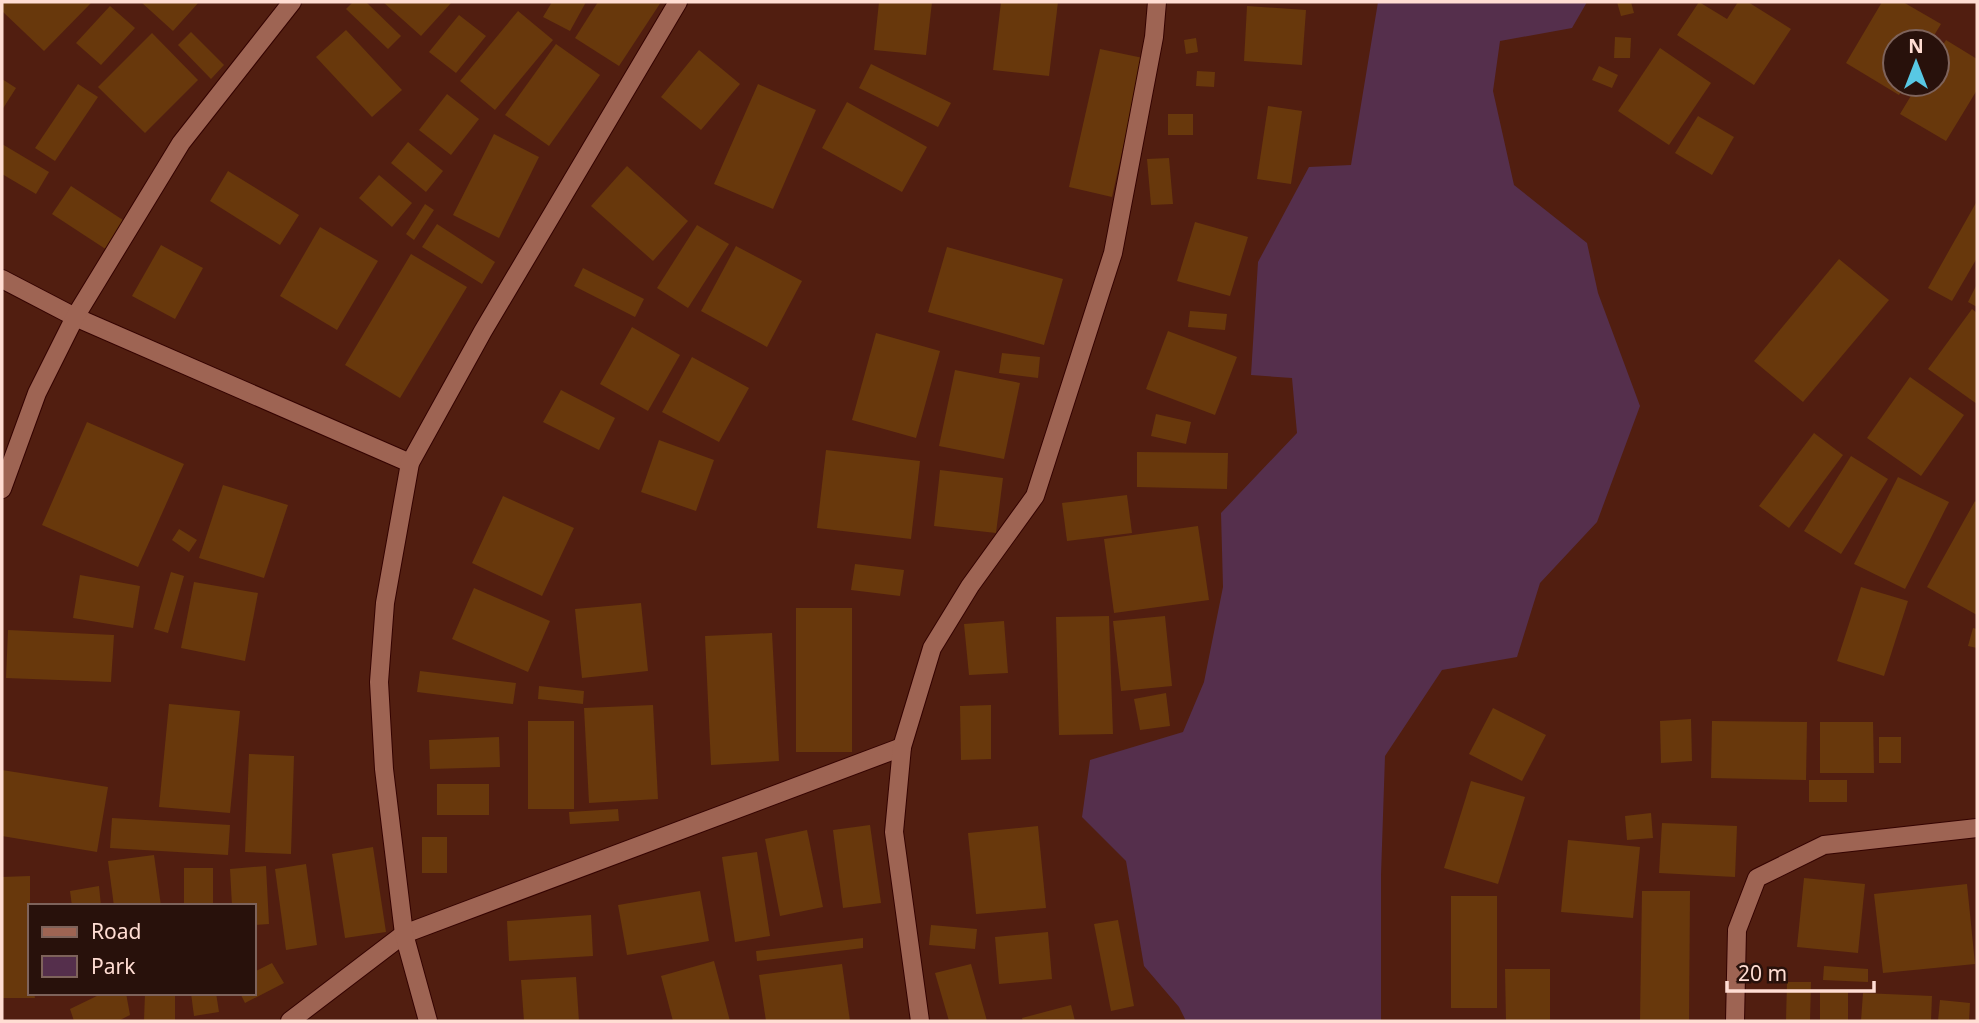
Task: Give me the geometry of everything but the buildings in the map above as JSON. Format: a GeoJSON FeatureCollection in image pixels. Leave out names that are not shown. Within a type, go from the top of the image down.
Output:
{"type":"FeatureCollection","features":[{"type":"Feature","properties":{"kind":"street"},"geometry":{"type":"LineString","coordinates":[[2,489],[37,393],[75,317],[181,143],[292,2]]}},
{"type":"Feature","properties":{"kind":"street"},"geometry":{"type":"LineString","coordinates":[[428,1021],[404,934],[384,769],[379,682],[385,603],[410,463],[483,331],[678,2]]}},
{"type":"Feature","properties":{"kind":"street"},"geometry":{"type":"LineString","coordinates":[[920,1021],[894,832],[902,747],[932,648],[970,586],[1035,496],[1113,253],[1154,37],[1157,2]]}},
{"type":"Feature","properties":{"kind":"street"},"geometry":{"type":"LineString","coordinates":[[2,279],[75,317],[410,463]]}},
{"type":"Feature","properties":{"kind":"street"},"geometry":{"type":"LineString","coordinates":[[290,1021],[404,934],[902,747]]}},
{"type":"Feature","properties":{"kind":"street"},"geometry":{"type":"LineString","coordinates":[[1735,1021],[1737,930],[1757,878],[1824,845],[1977,828]]}},
{"type":"Feature","properties":{"kind":"green space"},"geometry":{"type":"Polygon","coordinates":[[[1378,2],[1587,2],[1572,28],[1500,41],[1493,91],[1514,185],[1587,243],[1598,293],[1640,406],[1597,522],[1540,583],[1517,657],[1442,670],[1385,756],[1381,875],[1381,1020],[1420,1021],[1186,1021],[1179,1007],[1144,966],[1126,861],[1082,817],[1090,760],[1183,732],[1204,682],[1223,587],[1221,513],[1297,433],[1292,378],[1251,375],[1258,262],[1309,167],[1351,165],[1378,2]]]}}]}
